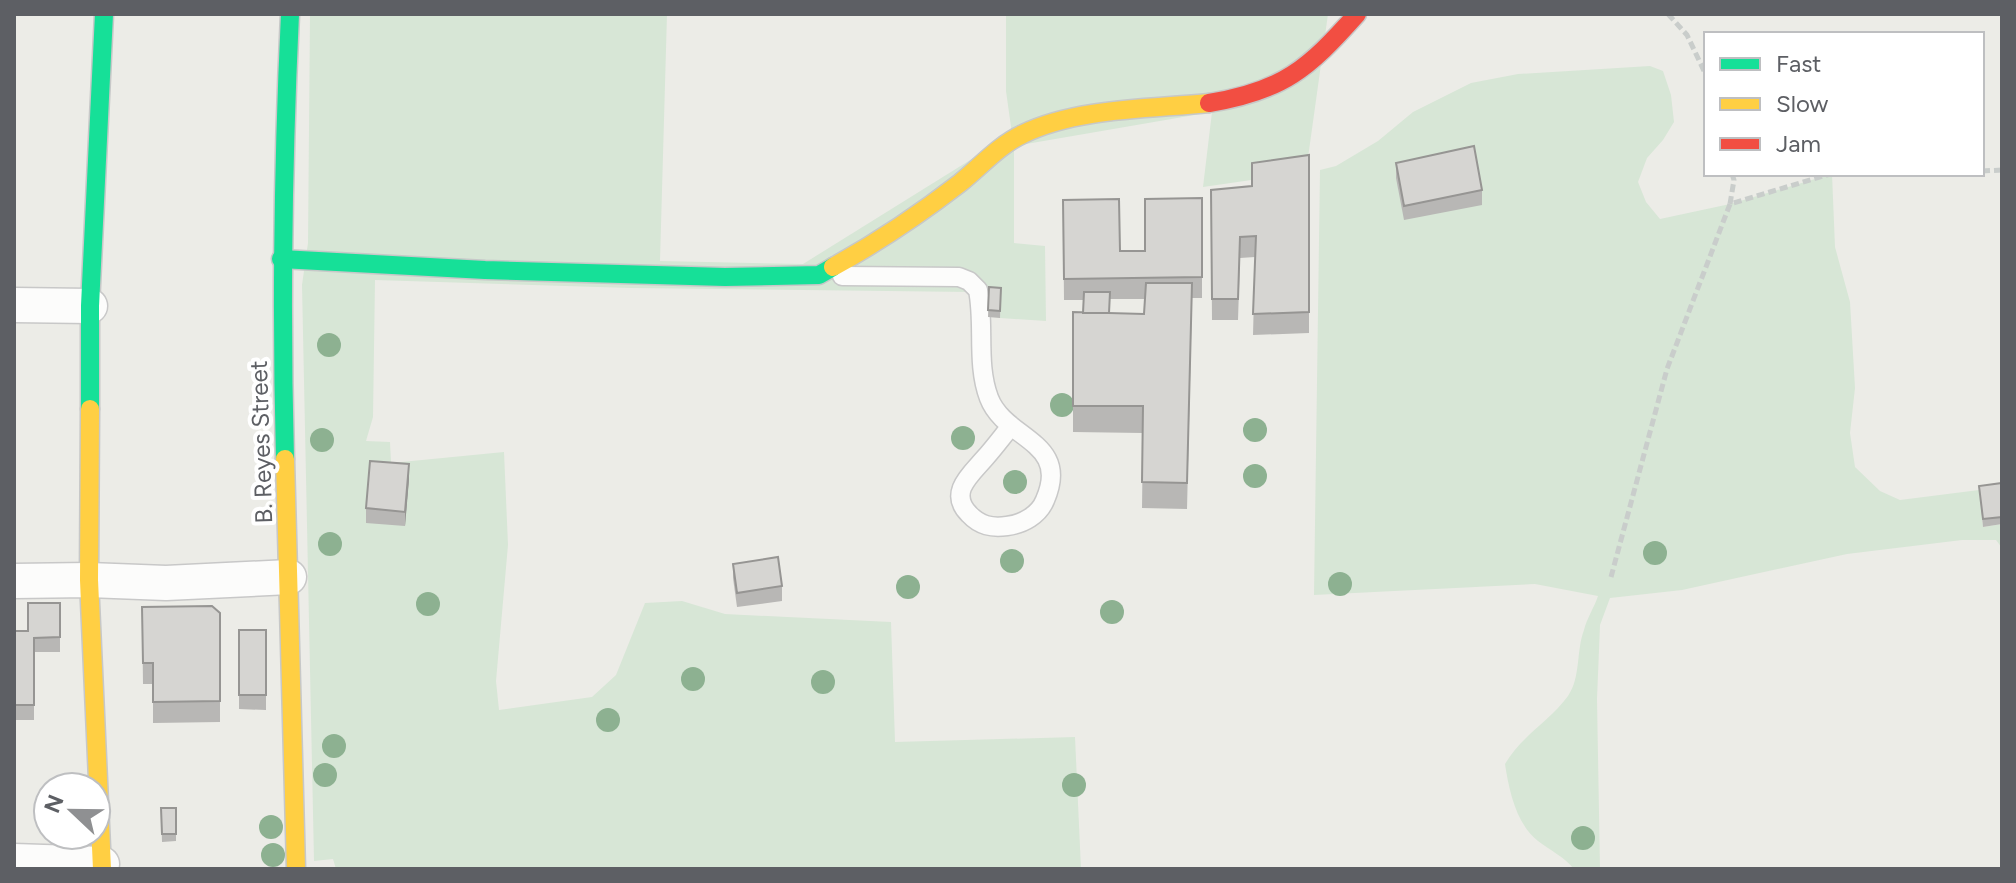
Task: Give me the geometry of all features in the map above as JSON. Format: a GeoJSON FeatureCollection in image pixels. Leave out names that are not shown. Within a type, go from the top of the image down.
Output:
{"type":"FeatureCollection","features":[{"type":"Feature","properties":{"kind":"street"},"geometry":{"type":"LineString","coordinates":[[14,861],[102,867],[89,580],[90,306],[104,14]]}},
{"type":"Feature","properties":{"kind":"street","name":"B. Reyes Street"},"geometry":{"type":"LineString","coordinates":[[290,14],[281,259],[296,869]]}},
{"type":"Feature","properties":{"kind":"street"},"geometry":{"type":"LineString","coordinates":[[281,259],[485,270],[725,277],[819,275],[884,239],[1014,138],[1026,132],[1054,122],[1115,112],[1212,103],[1267,89],[1288,79],[1322,53],[1357,14]]}},
{"type":"Feature","properties":{"kind":"street"},"geometry":{"type":"LineString","coordinates":[[14,305],[90,306]]}},
{"type":"Feature","properties":{"kind":"street"},"geometry":{"type":"LineString","coordinates":[[14,581],[166,583],[289,577]]}},
{"type":"Feature","properties":{"kind":"lane"},"geometry":{"type":"LineString","coordinates":[[819,275],[959,277],[978,290],[982,356],[989,397],[996,412],[1042,450],[1049,464],[1051,482],[1044,503],[1031,518],[1012,526],[993,528],[976,522],[963,508],[961,490],[967,474],[1011,426]]}},
{"type":"Feature","properties":{"kind":"path"},"geometry":{"type":"LineString","coordinates":[[1668,14],[1687,35],[1704,71]]}},
{"type":"Feature","properties":{"kind":"path"},"geometry":{"type":"LineString","coordinates":[[1611,577],[1667,369],[1730,204],[1733,176]]}},
{"type":"Feature","properties":{"kind":"path"},"geometry":{"type":"LineString","coordinates":[[1730,204],[1823,176]]}},
{"type":"Feature","properties":{"kind":"green space"},"geometry":{"type":"Polygon","coordinates":[[[310,14],[667,14],[660,261],[803,264],[1012,134],[1006,91],[1006,14],[1328,14],[1306,172],[1203,187],[1212,112],[1014,146],[1014,243],[1045,246],[1046,321],[1000,318],[1001,295],[970,292],[631,288],[375,280],[373,417],[366,441],[390,442],[391,463],[504,452],[508,545],[496,681],[499,710],[592,697],[616,675],[645,603],[682,601],[725,614],[891,622],[895,742],[1075,737],[1081,869],[336,869],[333,859],[314,861],[302,285],[308,243],[310,14]]]}},
{"type":"Feature","properties":{"kind":"green space"},"geometry":{"type":"Polygon","coordinates":[[[1650,66],[1663,71],[1671,95],[1674,122],[1647,158],[1638,182],[1646,202],[1660,219],[1730,204],[1832,176],[1835,247],[1850,302],[1855,388],[1850,433],[1855,467],[1880,491],[1900,500],[1979,490],[1983,527],[2002,524],[2002,548],[1996,540],[1962,540],[1847,554],[1682,590],[1610,598],[1600,625],[1597,699],[1600,869],[1574,869],[1530,834],[1511,795],[1505,764],[1519,745],[1553,714],[1572,689],[1585,626],[1598,596],[1535,584],[1314,595],[1320,170],[1336,166],[1378,141],[1413,112],[1471,83],[1518,74],[1650,66]]]}},
{"type":"Feature","properties":{"kind":"building"},"geometry":{"type":"Polygon","coordinates":[[[1474,146],[1482,190],[1404,206],[1396,163],[1474,146]]]}},
{"type":"Feature","properties":{"kind":"building"},"geometry":{"type":"Polygon","coordinates":[[[1309,155],[1309,312],[1253,314],[1256,236],[1240,237],[1238,299],[1212,299],[1211,190],[1252,186],[1252,163],[1309,155]]]}},
{"type":"Feature","properties":{"kind":"building"},"geometry":{"type":"Polygon","coordinates":[[[1202,198],[1202,277],[1064,279],[1063,200],[1119,199],[1120,251],[1145,251],[1145,199],[1202,198]]]}},
{"type":"Feature","properties":{"kind":"building"},"geometry":{"type":"Polygon","coordinates":[[[1146,283],[1192,283],[1187,483],[1142,482],[1143,406],[1073,406],[1073,312],[1144,314],[1146,283]]]}},
{"type":"Feature","properties":{"kind":"building"},"geometry":{"type":"Polygon","coordinates":[[[989,287],[1001,288],[1000,311],[988,310],[989,287]]]}},
{"type":"Feature","properties":{"kind":"building"},"geometry":{"type":"Polygon","coordinates":[[[1084,292],[1110,292],[1109,313],[1083,313],[1084,292]]]}},
{"type":"Feature","properties":{"kind":"building"},"geometry":{"type":"Polygon","coordinates":[[[370,461],[409,464],[405,512],[366,508],[370,461]]]}},
{"type":"Feature","properties":{"kind":"building"},"geometry":{"type":"Polygon","coordinates":[[[2002,483],[2002,517],[1983,519],[1979,486],[2002,483]]]}},
{"type":"Feature","properties":{"kind":"building"},"geometry":{"type":"Polygon","coordinates":[[[778,557],[782,586],[737,593],[733,564],[778,557]]]}},
{"type":"Feature","properties":{"kind":"building"},"geometry":{"type":"Polygon","coordinates":[[[28,603],[60,603],[60,637],[34,638],[34,705],[14,705],[14,631],[28,631],[28,603]]]}},
{"type":"Feature","properties":{"kind":"building"},"geometry":{"type":"Polygon","coordinates":[[[212,606],[220,613],[220,701],[153,702],[153,663],[143,663],[142,607],[212,606]]]}},
{"type":"Feature","properties":{"kind":"building"},"geometry":{"type":"Polygon","coordinates":[[[239,630],[266,630],[266,695],[239,695],[239,630]]]}},
{"type":"Feature","properties":{"kind":"building"},"geometry":{"type":"Polygon","coordinates":[[[161,808],[176,808],[176,834],[162,834],[161,808]]]}},
{"type":"Feature","properties":{"kind":"traffic: fast"},"geometry":{"type":"LineString","coordinates":[[90,409],[90,306],[104,14]]}},
{"type":"Feature","properties":{"kind":"traffic: fast"},"geometry":{"type":"LineString","coordinates":[[285,459],[283,236],[290,14]]}},
{"type":"Feature","properties":{"kind":"traffic: fast"},"geometry":{"type":"LineString","coordinates":[[281,259],[485,270],[725,277],[819,275],[833,267]]}},
{"type":"Feature","properties":{"kind":"traffic: slow"},"geometry":{"type":"LineString","coordinates":[[833,267],[914,217],[998,150],[1023,134],[1044,125],[1090,114],[1209,103]]}},
{"type":"Feature","properties":{"kind":"traffic: slow"},"geometry":{"type":"LineString","coordinates":[[90,409],[89,580],[102,869]]}},
{"type":"Feature","properties":{"kind":"traffic: slow"},"geometry":{"type":"LineString","coordinates":[[285,459],[296,869]]}},
{"type":"Feature","properties":{"kind":"traffic: jam"},"geometry":{"type":"LineString","coordinates":[[1209,103],[1256,92],[1292,75],[1324,49],[1357,14]]}}]}
